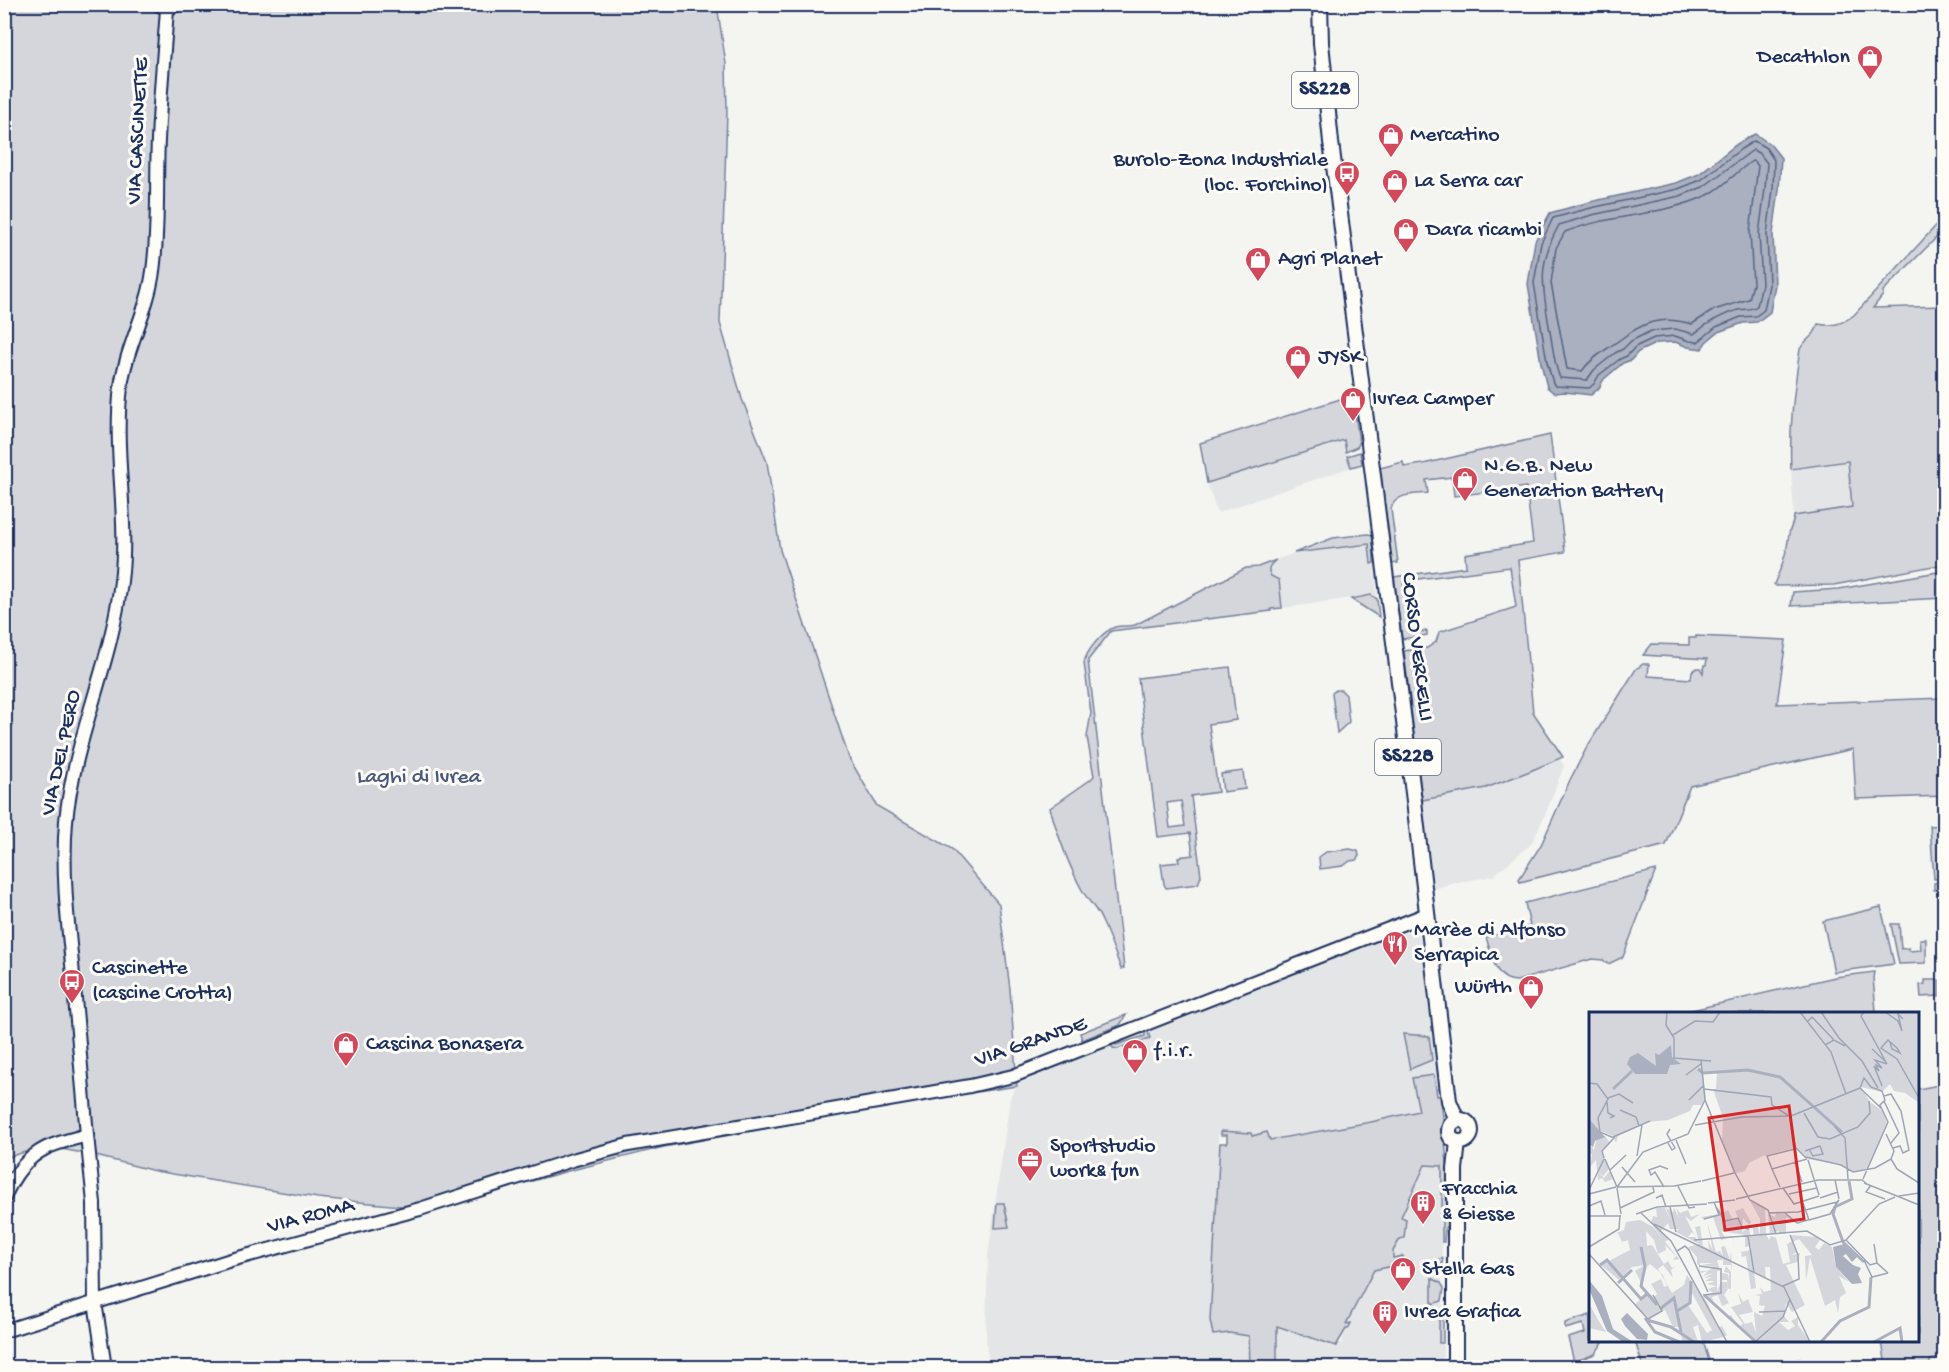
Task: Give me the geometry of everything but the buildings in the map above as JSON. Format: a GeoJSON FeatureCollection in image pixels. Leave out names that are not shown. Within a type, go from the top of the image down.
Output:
{"type":"FeatureCollection","features":[{"type":"Feature","properties":{"kind":"main road","name":"CORSO VERCELLI"},"geometry":{"type":"LineString","coordinates":[[1320,4],[1321,43],[1331,142],[1449,1101],[1457,1120],[1469,1124],[1471,1132],[1467,1140],[1458,1142],[1455,1168],[1455,1368]]}},
{"type":"Feature","properties":{"kind":"street","name":"VIA CASCINETTE"},"geometry":{"type":"LineString","coordinates":[[155,255],[158,139],[168,6]]}},
{"type":"Feature","properties":{"kind":"street","name":"VIA DEL PERO"},"geometry":{"type":"LineString","coordinates":[[105,1368],[95,1302],[94,1203],[64,880],[66,820],[86,721],[103,670],[118,613],[124,549],[118,415],[125,359],[153,276],[155,255]]}},
{"type":"Feature","properties":{"kind":"street","name":"VIA GRANDE"},"geometry":{"type":"LineString","coordinates":[[628,1145],[970,1086],[1013,1076],[1427,914]]}},
{"type":"Feature","properties":{"kind":"street"},"geometry":{"type":"LineString","coordinates":[[4,1198],[11,1180],[27,1162],[45,1148],[87,1135]]}},
{"type":"Feature","properties":{"kind":"street","name":"VIA ROMA"},"geometry":{"type":"LineString","coordinates":[[4,1331],[231,1260],[420,1209],[572,1160],[628,1145]]}},
{"type":"Feature","properties":{"kind":"shaded area"},"geometry":{"type":"Polygon","coordinates":[[[1344,440],[1351,467],[1217,513],[1207,483],[1344,440]]]}},
{"type":"Feature","properties":{"kind":"shaded area"},"geometry":{"type":"Polygon","coordinates":[[[1848,461],[1853,508],[1794,516],[1791,469],[1848,461]]]}},
{"type":"Feature","properties":{"kind":"shaded area"},"geometry":{"type":"Polygon","coordinates":[[[1373,535],[1377,599],[1371,595],[1271,610],[1258,567],[1333,538],[1373,535]]]}},
{"type":"Feature","properties":{"kind":"shaded area"},"geometry":{"type":"Polygon","coordinates":[[[1559,758],[1564,766],[1531,844],[1493,876],[1434,889],[1422,800],[1486,788],[1559,758]]]}},
{"type":"Feature","properties":{"kind":"shaded area"},"geometry":{"type":"Polygon","coordinates":[[[1416,931],[1420,937],[1442,1106],[1290,1138],[1270,1140],[1221,1132],[1221,1135],[1218,1135],[1218,1143],[1220,1143],[1210,1320],[1213,1335],[1229,1333],[1249,1336],[1250,1367],[991,1368],[986,1332],[988,1255],[1010,1099],[1024,1077],[1256,985],[1392,935],[1416,931]]]}},
{"type":"Feature","properties":{"kind":"shaded area"},"geometry":{"type":"Polygon","coordinates":[[[1446,1135],[1447,1225],[1442,1243],[1443,1367],[1277,1368],[1277,1326],[1336,1346],[1342,1343],[1346,1328],[1350,1323],[1346,1324],[1374,1269],[1376,1270],[1424,1165],[1446,1135]]]}},
{"type":"Feature","properties":{"kind":"green space","name":"Laghi di Ivrea"},"geometry":{"type":"Polygon","coordinates":[[[5,5],[717,5],[726,64],[727,113],[720,323],[742,399],[767,462],[780,550],[849,758],[877,806],[952,849],[999,904],[1010,989],[1017,1086],[928,1099],[664,1147],[432,1209],[318,1198],[155,1171],[45,1146],[5,1158],[5,5]]]}},
{"type":"Feature","properties":{"kind":"green space"},"geometry":{"type":"Polygon","coordinates":[[[1944,217],[1944,230],[1883,291],[1883,295],[1873,308],[1944,306],[1944,564],[1834,585],[1776,586],[1774,584],[1784,559],[1794,516],[1852,507],[1848,461],[1791,469],[1791,424],[1800,349],[1814,333],[1818,324],[1837,324],[1854,315],[1944,217]]]}},
{"type":"Feature","properties":{"kind":"green space"},"geometry":{"type":"Polygon","coordinates":[[[1353,395],[1359,444],[1357,447],[1346,452],[1344,440],[1207,483],[1200,443],[1353,395]]]}},
{"type":"Feature","properties":{"kind":"green space"},"geometry":{"type":"Polygon","coordinates":[[[1550,435],[1565,552],[1518,560],[1533,712],[1563,757],[1486,788],[1422,800],[1404,651],[1427,648],[1436,642],[1439,632],[1516,607],[1510,567],[1403,581],[1409,633],[1427,631],[1427,635],[1402,639],[1394,577],[1466,567],[1465,554],[1533,543],[1526,487],[1454,496],[1452,477],[1426,480],[1428,493],[1401,497],[1393,504],[1391,509],[1398,563],[1392,564],[1380,468],[1403,462],[1404,467],[1423,464],[1550,435]]]}},
{"type":"Feature","properties":{"kind":"green space"},"geometry":{"type":"Polygon","coordinates":[[[1360,452],[1362,464],[1351,467],[1347,456],[1360,452]]]}},
{"type":"Feature","properties":{"kind":"green space"},"geometry":{"type":"Polygon","coordinates":[[[1373,535],[1374,563],[1371,564],[1369,544],[1294,553],[1333,538],[1373,535]]]}},
{"type":"Feature","properties":{"kind":"green space"},"geometry":{"type":"Polygon","coordinates":[[[1276,560],[1269,571],[1271,576],[1279,580],[1282,608],[1111,631],[1088,660],[1124,968],[1121,969],[1100,917],[1084,894],[1072,870],[1050,808],[1094,776],[1087,737],[1091,713],[1085,658],[1096,642],[1110,629],[1135,625],[1246,568],[1258,567],[1276,560]]]}},
{"type":"Feature","properties":{"kind":"green space"},"geometry":{"type":"Polygon","coordinates":[[[1944,571],[1944,598],[1791,606],[1793,592],[1839,589],[1944,571]]]}},
{"type":"Feature","properties":{"kind":"green space"},"geometry":{"type":"Polygon","coordinates":[[[1371,595],[1377,599],[1379,617],[1351,599],[1371,595]]]}},
{"type":"Feature","properties":{"kind":"green space"},"geometry":{"type":"Polygon","coordinates":[[[1696,636],[1786,640],[1777,704],[1944,698],[1944,796],[1856,799],[1853,749],[1690,786],[1666,845],[1520,882],[1519,879],[1541,845],[1587,747],[1636,669],[1643,664],[1649,664],[1648,676],[1691,679],[1692,671],[1697,668],[1700,668],[1703,673],[1707,659],[1643,655],[1652,644],[1689,645],[1689,638],[1696,638],[1696,636]]]}},
{"type":"Feature","properties":{"kind":"green space"},"geometry":{"type":"Polygon","coordinates":[[[1230,667],[1236,720],[1209,724],[1218,792],[1191,796],[1201,876],[1198,884],[1166,888],[1164,884],[1161,864],[1179,862],[1178,857],[1193,855],[1190,833],[1158,837],[1138,678],[1230,667]],[[1181,801],[1167,803],[1170,828],[1185,826],[1181,801]]]}},
{"type":"Feature","properties":{"kind":"green space"},"geometry":{"type":"Polygon","coordinates":[[[1341,690],[1346,695],[1349,722],[1337,733],[1332,693],[1341,690]]]}},
{"type":"Feature","properties":{"kind":"green space"},"geometry":{"type":"Polygon","coordinates":[[[1243,771],[1245,789],[1223,792],[1221,774],[1243,771]]]}},
{"type":"Feature","properties":{"kind":"green space"},"geometry":{"type":"Polygon","coordinates":[[[1944,825],[1944,878],[1934,879],[1930,826],[1944,825]]]}},
{"type":"Feature","properties":{"kind":"green space"},"geometry":{"type":"Polygon","coordinates":[[[1350,849],[1358,851],[1359,856],[1356,860],[1343,866],[1320,869],[1319,857],[1326,852],[1350,849]]]}},
{"type":"Feature","properties":{"kind":"green space"},"geometry":{"type":"Polygon","coordinates":[[[1656,870],[1623,957],[1608,964],[1603,960],[1592,959],[1517,981],[1503,977],[1495,966],[1486,937],[1530,926],[1525,903],[1656,870]]]}},
{"type":"Feature","properties":{"kind":"green space"},"geometry":{"type":"Polygon","coordinates":[[[1944,882],[1944,904],[1940,905],[1939,890],[1934,890],[1934,883],[1944,882]]]}},
{"type":"Feature","properties":{"kind":"green space"},"geometry":{"type":"Polygon","coordinates":[[[1881,907],[1894,964],[1834,972],[1823,921],[1881,907]]]}},
{"type":"Feature","properties":{"kind":"green space"},"geometry":{"type":"Polygon","coordinates":[[[1891,924],[1899,924],[1901,949],[1921,950],[1920,939],[1926,939],[1926,963],[1899,964],[1891,924]]]}},
{"type":"Feature","properties":{"kind":"green space"},"geometry":{"type":"Polygon","coordinates":[[[1874,972],[1876,1011],[1683,1012],[1835,977],[1874,972]]]}},
{"type":"Feature","properties":{"kind":"green space"},"geometry":{"type":"Polygon","coordinates":[[[1925,980],[1939,980],[1939,996],[1921,997],[1920,985],[1925,984],[1925,980]]]}},
{"type":"Feature","properties":{"kind":"green space"},"geometry":{"type":"Polygon","coordinates":[[[1126,1015],[1120,1025],[1082,1040],[1080,1033],[1126,1015]]]}},
{"type":"Feature","properties":{"kind":"green space"},"geometry":{"type":"Polygon","coordinates":[[[1145,1029],[1150,1038],[1117,1049],[1113,1048],[1110,1042],[1116,1045],[1145,1036],[1145,1029]]]}},
{"type":"Feature","properties":{"kind":"green space"},"geometry":{"type":"Polygon","coordinates":[[[1403,1034],[1429,1036],[1432,1060],[1410,1069],[1403,1034]]]}},
{"type":"Feature","properties":{"kind":"green space"},"geometry":{"type":"Polygon","coordinates":[[[1434,1075],[1437,1096],[1441,1096],[1447,1164],[1447,1225],[1444,1242],[1442,1242],[1442,1166],[1425,1165],[1401,1217],[1406,1219],[1404,1238],[1400,1239],[1393,1251],[1393,1258],[1403,1256],[1403,1264],[1374,1270],[1346,1324],[1351,1323],[1348,1329],[1336,1346],[1277,1326],[1277,1367],[1250,1367],[1249,1336],[1229,1333],[1213,1335],[1210,1320],[1220,1143],[1227,1143],[1227,1135],[1221,1135],[1221,1131],[1251,1133],[1252,1136],[1267,1132],[1270,1140],[1419,1111],[1412,1078],[1434,1075]]]}},
{"type":"Feature","properties":{"kind":"green space"},"geometry":{"type":"Polygon","coordinates":[[[1944,1084],[1944,1357],[1930,1360],[1930,1367],[1886,1367],[1882,1342],[1919,1342],[1919,1089],[1944,1084]]]}},
{"type":"Feature","properties":{"kind":"green space"},"geometry":{"type":"Polygon","coordinates":[[[997,1203],[1004,1203],[1009,1227],[995,1228],[997,1203]]]}},
{"type":"Feature","properties":{"kind":"green space"},"geometry":{"type":"Polygon","coordinates":[[[1443,1258],[1441,1269],[1434,1273],[1428,1268],[1426,1263],[1443,1258]]]}},
{"type":"Feature","properties":{"kind":"green space"},"geometry":{"type":"Polygon","coordinates":[[[1432,1278],[1441,1283],[1444,1288],[1442,1301],[1432,1304],[1432,1278]]]}},
{"type":"Feature","properties":{"kind":"green space"},"geometry":{"type":"Polygon","coordinates":[[[1439,1310],[1443,1310],[1443,1343],[1439,1343],[1439,1310]]]}},
{"type":"Feature","properties":{"kind":"green space"},"geometry":{"type":"Polygon","coordinates":[[[1589,1315],[1589,1342],[1603,1342],[1595,1354],[1574,1362],[1568,1338],[1585,1333],[1583,1324],[1565,1329],[1565,1323],[1589,1315]]]}},
{"type":"Feature","properties":{"kind":"green space"},"geometry":{"type":"Polygon","coordinates":[[[1635,1342],[1703,1342],[1711,1367],[1643,1367],[1635,1342]]]}},
{"type":"Feature","properties":{"kind":"green space"},"geometry":{"type":"Polygon","coordinates":[[[1800,1359],[1802,1367],[1755,1367],[1800,1359]]]}},
{"type":"Feature","properties":{"kind":"water"},"geometry":{"type":"Polygon","coordinates":[[[1755,134],[1770,144],[1781,158],[1773,234],[1775,285],[1770,312],[1757,322],[1743,323],[1718,332],[1706,342],[1702,349],[1675,342],[1657,343],[1638,352],[1631,360],[1623,363],[1604,379],[1591,395],[1554,393],[1547,387],[1541,363],[1528,284],[1535,241],[1550,213],[1676,183],[1699,174],[1737,144],[1755,134]]]}},
{"type":"Feature","properties":{"kind":"place","name":"Decathlon"},"geometry":{"type":"Point","coordinates":[1870,81]}},
{"type":"Feature","properties":{"kind":"place","name":"Mercatino"},"geometry":{"type":"Point","coordinates":[1391,159]}},
{"type":"Feature","properties":{"kind":"place","name":"Burolo-Zona Industriale (loc. Forchino)"},"geometry":{"type":"Point","coordinates":[1347,197]}},
{"type":"Feature","properties":{"kind":"place","name":"La Serra car"},"geometry":{"type":"Point","coordinates":[1395,205]}},
{"type":"Feature","properties":{"kind":"place","name":"Dara ricambi"},"geometry":{"type":"Point","coordinates":[1406,254]}},
{"type":"Feature","properties":{"kind":"place","name":"Agri Planet"},"geometry":{"type":"Point","coordinates":[1258,283]}},
{"type":"Feature","properties":{"kind":"place","name":"JYSK"},"geometry":{"type":"Point","coordinates":[1298,381]}},
{"type":"Feature","properties":{"kind":"place","name":"Ivrea Camper"},"geometry":{"type":"Point","coordinates":[1353,423]}},
{"type":"Feature","properties":{"kind":"place","name":"N.G.B. New Generation Battery"},"geometry":{"type":"Point","coordinates":[1465,503]}},
{"type":"Feature","properties":{"kind":"place","name":"Marèe di Alfonso Serrapica"},"geometry":{"type":"Point","coordinates":[1395,967]}},
{"type":"Feature","properties":{"kind":"place","name":"Cascinette (cascine Crotta)"},"geometry":{"type":"Point","coordinates":[72,1005]}},
{"type":"Feature","properties":{"kind":"place","name":"Würth"},"geometry":{"type":"Point","coordinates":[1531,1011]}},
{"type":"Feature","properties":{"kind":"place","name":"Cascina Bonasera"},"geometry":{"type":"Point","coordinates":[346,1068]}},
{"type":"Feature","properties":{"kind":"place","name":"f.i.r."},"geometry":{"type":"Point","coordinates":[1135,1075]}},
{"type":"Feature","properties":{"kind":"place","name":"Sportstudio work& fun"},"geometry":{"type":"Point","coordinates":[1030,1183]}},
{"type":"Feature","properties":{"kind":"place","name":"Fracchia & Giesse"},"geometry":{"type":"Point","coordinates":[1423,1226]}},
{"type":"Feature","properties":{"kind":"place","name":"Stella Gas"},"geometry":{"type":"Point","coordinates":[1403,1293]}},
{"type":"Feature","properties":{"kind":"place","name":"Ivrea Grafica"},"geometry":{"type":"Point","coordinates":[1385,1336]}}]}
